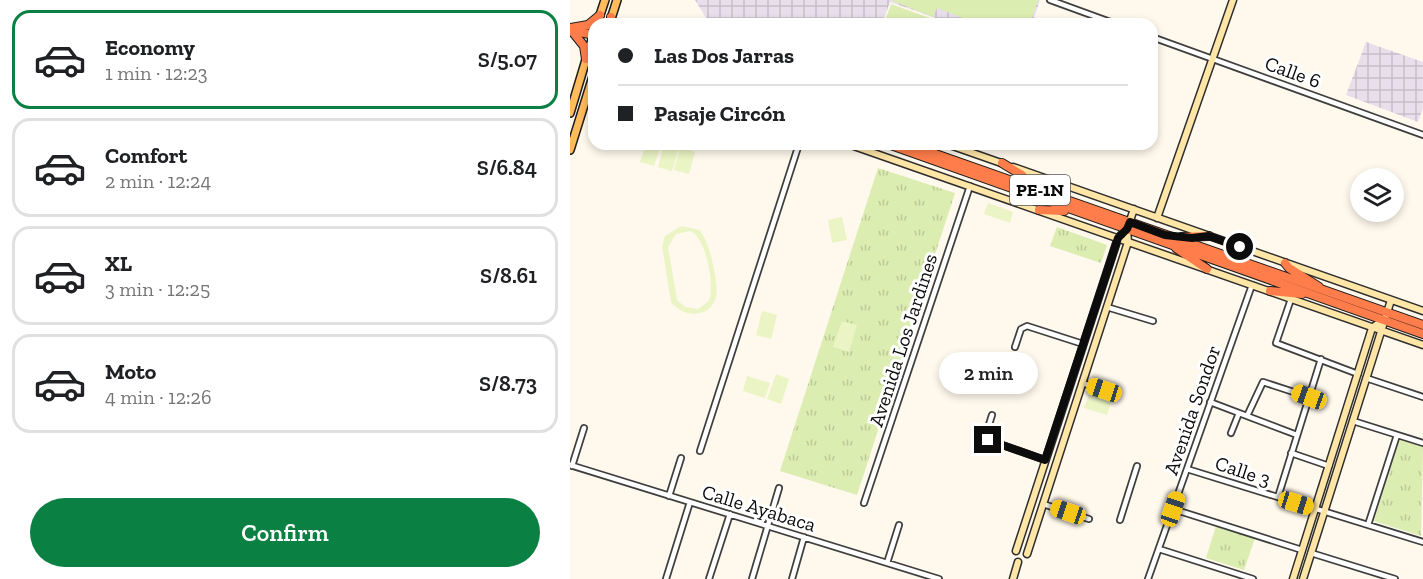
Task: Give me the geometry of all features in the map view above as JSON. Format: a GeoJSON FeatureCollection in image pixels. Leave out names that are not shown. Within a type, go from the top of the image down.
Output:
{"type":"FeatureCollection","features":[{"type":"Feature","properties":{"kind":"highway"},"geometry":{"type":"LineString","coordinates":[[596,18],[600,15]]}},
{"type":"Feature","properties":{"kind":"highway"},"geometry":{"type":"LineString","coordinates":[[570,29],[588,25]]}},
{"type":"Feature","properties":{"kind":"highway"},"geometry":{"type":"LineString","coordinates":[[570,29],[588,36]]}},
{"type":"Feature","properties":{"kind":"highway"},"geometry":{"type":"LineString","coordinates":[[570,29],[584,46],[586,59]]}},
{"type":"Feature","properties":{"kind":"highway","name":"PE-1N"},"geometry":{"type":"LineString","coordinates":[[905,150],[1082,213],[1165,235],[1325,292],[1423,333]]}},
{"type":"Feature","properties":{"kind":"highway","name":"PE-1N"},"geometry":{"type":"LineString","coordinates":[[924,150],[1037,189],[1173,245],[1314,295],[1423,326]]}},
{"type":"Feature","properties":{"kind":"highway"},"geometry":{"type":"LineString","coordinates":[[1002,163],[1022,175],[1037,189]]}},
{"type":"Feature","properties":{"kind":"highway"},"geometry":{"type":"LineString","coordinates":[[1039,210],[1060,209],[1082,213]]}},
{"type":"Feature","properties":{"kind":"highway"},"geometry":{"type":"LineString","coordinates":[[1165,235],[1192,238],[1209,236]]}},
{"type":"Feature","properties":{"kind":"highway"},"geometry":{"type":"LineString","coordinates":[[1173,245],[1207,269]]}},
{"type":"Feature","properties":{"kind":"highway"},"geometry":{"type":"LineString","coordinates":[[1285,263],[1325,292]]}},
{"type":"Feature","properties":{"kind":"highway"},"geometry":{"type":"LineString","coordinates":[[1270,291],[1314,295]]}},
{"type":"Feature","properties":{"kind":"main road"},"geometry":{"type":"LineString","coordinates":[[599,18],[605,0]]}},
{"type":"Feature","properties":{"kind":"main road"},"geometry":{"type":"LineString","coordinates":[[612,18],[617,0]]}},
{"type":"Feature","properties":{"kind":"main road"},"geometry":{"type":"LineString","coordinates":[[570,113],[588,53]]}},
{"type":"Feature","properties":{"kind":"main road"},"geometry":{"type":"LineString","coordinates":[[570,150],[588,92]]}},
{"type":"Feature","properties":{"kind":"street"},"geometry":{"type":"LineString","coordinates":[[1050,0],[1100,18]]}},
{"type":"Feature","properties":{"kind":"street"},"geometry":{"type":"LineString","coordinates":[[1157,218],[1233,0]]}},
{"type":"Feature","properties":{"kind":"street","name":"Calle 6"},"geometry":{"type":"LineString","coordinates":[[1158,39],[1423,135]]}},
{"type":"Feature","properties":{"kind":"street"},"geometry":{"type":"LineString","coordinates":[[700,451],[797,150]]}},
{"type":"Feature","properties":{"kind":"street"},"geometry":{"type":"LineString","coordinates":[[865,150],[1423,345]]}},
{"type":"Feature","properties":{"kind":"street"},"geometry":{"type":"LineString","coordinates":[[964,150],[1423,311]]}},
{"type":"Feature","properties":{"kind":"street","name":"Avenida Los Jardines"},"geometry":{"type":"LineString","coordinates":[[864,503],[970,186]]}},
{"type":"Feature","properties":{"kind":"street"},"geometry":{"type":"LineString","coordinates":[[1027,554],[1128,242],[1128,226],[1134,209]]}},
{"type":"Feature","properties":{"kind":"street"},"geometry":{"type":"LineString","coordinates":[[1016,550],[1118,238],[1128,226]]}},
{"type":"Feature","properties":{"kind":"street"},"geometry":{"type":"LineString","coordinates":[[1109,266],[1119,270]]}},
{"type":"Feature","properties":{"kind":"street","name":"Avenida Sondor"},"geometry":{"type":"LineString","coordinates":[[1148,579],[1251,285]]}},
{"type":"Feature","properties":{"kind":"street"},"geometry":{"type":"LineString","coordinates":[[1291,299],[1276,343],[1358,374]]}},
{"type":"Feature","properties":{"kind":"street"},"geometry":{"type":"LineString","coordinates":[[1303,579],[1391,300]]}},
{"type":"Feature","properties":{"kind":"street"},"geometry":{"type":"LineString","coordinates":[[1110,308],[1152,321]]}},
{"type":"Feature","properties":{"kind":"street"},"geometry":{"type":"LineString","coordinates":[[1293,579],[1372,328],[1385,316]]}},
{"type":"Feature","properties":{"kind":"street"},"geometry":{"type":"LineString","coordinates":[[1015,347],[1024,326],[1083,344]]}},
{"type":"Feature","properties":{"kind":"street"},"geometry":{"type":"LineString","coordinates":[[1278,497],[1321,359]]}},
{"type":"Feature","properties":{"kind":"street"},"geometry":{"type":"LineString","coordinates":[[1076,367],[1086,370]]}},
{"type":"Feature","properties":{"kind":"street"},"geometry":{"type":"LineString","coordinates":[[1366,378],[1423,397]]}},
{"type":"Feature","properties":{"kind":"street"},"geometry":{"type":"LineString","coordinates":[[1247,416],[1263,382],[1309,397]]}},
{"type":"Feature","properties":{"kind":"street"},"geometry":{"type":"LineString","coordinates":[[1082,383],[1117,394]]}},
{"type":"Feature","properties":{"kind":"street"},"geometry":{"type":"LineString","coordinates":[[1065,401],[1075,405]]}},
{"type":"Feature","properties":{"kind":"street"},"geometry":{"type":"LineString","coordinates":[[1210,402],[1297,435]]}},
{"type":"Feature","properties":{"kind":"street"},"geometry":{"type":"LineString","coordinates":[[1231,433],[1239,413]]}},
{"type":"Feature","properties":{"kind":"street"},"geometry":{"type":"LineString","coordinates":[[992,415],[986,434],[987,438],[1045,460]]}},
{"type":"Feature","properties":{"kind":"street"},"geometry":{"type":"LineString","coordinates":[[1353,421],[1423,443]]}},
{"type":"Feature","properties":{"kind":"street"},"geometry":{"type":"LineString","coordinates":[[571,465],[584,428]]}},
{"type":"Feature","properties":{"kind":"street"},"geometry":{"type":"LineString","coordinates":[[1339,433],[1348,436]]}},
{"type":"Feature","properties":{"kind":"street"},"geometry":{"type":"LineString","coordinates":[[1368,525],[1396,435]]}},
{"type":"Feature","properties":{"kind":"street"},"geometry":{"type":"LineString","coordinates":[[1291,453],[1329,466]]}},
{"type":"Feature","properties":{"kind":"street"},"geometry":{"type":"LineString","coordinates":[[669,496],[681,458]]}},
{"type":"Feature","properties":{"kind":"street","name":"Calle Ayabaca"},"geometry":{"type":"LineString","coordinates":[[571,465],[939,579]]}},
{"type":"Feature","properties":{"kind":"street"},"geometry":{"type":"LineString","coordinates":[[1120,520],[1137,466]]}},
{"type":"Feature","properties":{"kind":"street","name":"Calle 3"},"geometry":{"type":"LineString","coordinates":[[1187,469],[1423,542]]}},
{"type":"Feature","properties":{"kind":"street"},"geometry":{"type":"LineString","coordinates":[[752,579],[779,488]]}},
{"type":"Feature","properties":{"kind":"street"},"geometry":{"type":"LineString","coordinates":[[666,579],[690,502]]}},
{"type":"Feature","properties":{"kind":"street"},"geometry":{"type":"LineString","coordinates":[[1043,504],[1089,519]]}},
{"type":"Feature","properties":{"kind":"street"},"geometry":{"type":"LineString","coordinates":[[1173,509],[1302,550]]}},
{"type":"Feature","properties":{"kind":"street"},"geometry":{"type":"LineString","coordinates":[[709,579],[730,514]]}},
{"type":"Feature","properties":{"kind":"street"},"geometry":{"type":"LineString","coordinates":[[886,563],[899,525]]}},
{"type":"Feature","properties":{"kind":"street"},"geometry":{"type":"LineString","coordinates":[[1023,529],[1034,532]]}},
{"type":"Feature","properties":{"kind":"street"},"geometry":{"type":"LineString","coordinates":[[800,579],[792,578],[804,537]]}},
{"type":"Feature","properties":{"kind":"street"},"geometry":{"type":"LineString","coordinates":[[1159,549],[1253,579]]}},
{"type":"Feature","properties":{"kind":"street"},"geometry":{"type":"LineString","coordinates":[[1311,553],[1395,579]]}},
{"type":"Feature","properties":{"kind":"street"},"geometry":{"type":"LineString","coordinates":[[1013,579],[1018,562]]}},
{"type":"Feature","properties":{"kind":"shaded area"},"geometry":{"type":"Polygon","coordinates":[[[695,0],[1040,0],[1034,18],[936,18],[890,2],[884,18],[706,18],[695,0]]]}},
{"type":"Feature","properties":{"kind":"shaded area"},"geometry":{"type":"Polygon","coordinates":[[[1366,42],[1423,62],[1423,108],[1418,122],[1346,95],[1366,42]]]}},
{"type":"Feature","properties":{"kind":"green space"},"geometry":{"type":"Polygon","coordinates":[[[891,0],[1038,0],[1032,18],[963,18],[937,8],[933,17],[891,0]]]}},
{"type":"Feature","properties":{"kind":"green space"},"geometry":{"type":"Polygon","coordinates":[[[891,4],[930,18],[886,18],[891,4]]]}},
{"type":"Feature","properties":{"kind":"green space"},"geometry":{"type":"Polygon","coordinates":[[[644,150],[659,150],[654,166],[640,162],[644,150]]]}},
{"type":"Feature","properties":{"kind":"green space"},"geometry":{"type":"Polygon","coordinates":[[[662,150],[678,150],[672,171],[658,167],[662,150]]]}},
{"type":"Feature","properties":{"kind":"green space"},"geometry":{"type":"Polygon","coordinates":[[[679,150],[695,152],[689,174],[674,170],[679,150]]]}},
{"type":"Feature","properties":{"kind":"green space"},"geometry":{"type":"Polygon","coordinates":[[[878,168],[955,193],[857,495],[780,471],[878,168]]]}},
{"type":"Feature","properties":{"kind":"green space"},"geometry":{"type":"Polygon","coordinates":[[[988,203],[1013,212],[1010,223],[984,214],[988,203]]]}},
{"type":"Feature","properties":{"kind":"green space"},"geometry":{"type":"Polygon","coordinates":[[[842,217],[847,240],[832,243],[828,220],[842,217]]]}},
{"type":"Feature","properties":{"kind":"green space"},"geometry":{"type":"Polygon","coordinates":[[[681,226],[699,230],[703,235],[712,262],[717,290],[713,304],[708,309],[696,314],[689,313],[682,311],[671,302],[662,246],[665,236],[681,226]],[[690,231],[676,234],[668,247],[677,300],[685,307],[698,309],[709,301],[711,284],[705,251],[696,235],[690,231]]]}},
{"type":"Feature","properties":{"kind":"green space"},"geometry":{"type":"Polygon","coordinates":[[[1057,227],[1107,245],[1101,263],[1050,246],[1057,227]]]}},
{"type":"Feature","properties":{"kind":"green space"},"geometry":{"type":"Polygon","coordinates":[[[762,311],[777,315],[771,339],[756,335],[762,311]]]}},
{"type":"Feature","properties":{"kind":"green space"},"geometry":{"type":"Polygon","coordinates":[[[842,321],[857,325],[849,352],[833,347],[842,321]]]}},
{"type":"Feature","properties":{"kind":"green space"},"geometry":{"type":"Polygon","coordinates":[[[776,374],[789,379],[781,404],[767,399],[776,374]]]}},
{"type":"Feature","properties":{"kind":"green space"},"geometry":{"type":"Polygon","coordinates":[[[747,376],[770,383],[765,398],[743,391],[747,376]]]}},
{"type":"Feature","properties":{"kind":"green space"},"geometry":{"type":"Polygon","coordinates":[[[1090,392],[1112,399],[1107,415],[1084,408],[1090,392]]]}},
{"type":"Feature","properties":{"kind":"green space"},"geometry":{"type":"Polygon","coordinates":[[[1400,439],[1423,447],[1421,536],[1374,521],[1400,439]]]}},
{"type":"Feature","properties":{"kind":"green space"},"geometry":{"type":"Polygon","coordinates":[[[1216,526],[1255,538],[1244,570],[1206,558],[1216,526]]]}},
{"type":"Feature","properties":{"kind":"route"},"geometry":{"type":"LineString","coordinates":[[988,440],[1045,460],[1118,238],[1130,222],[1165,235],[1192,238],[1209,236],[1240,247]]}}]}
